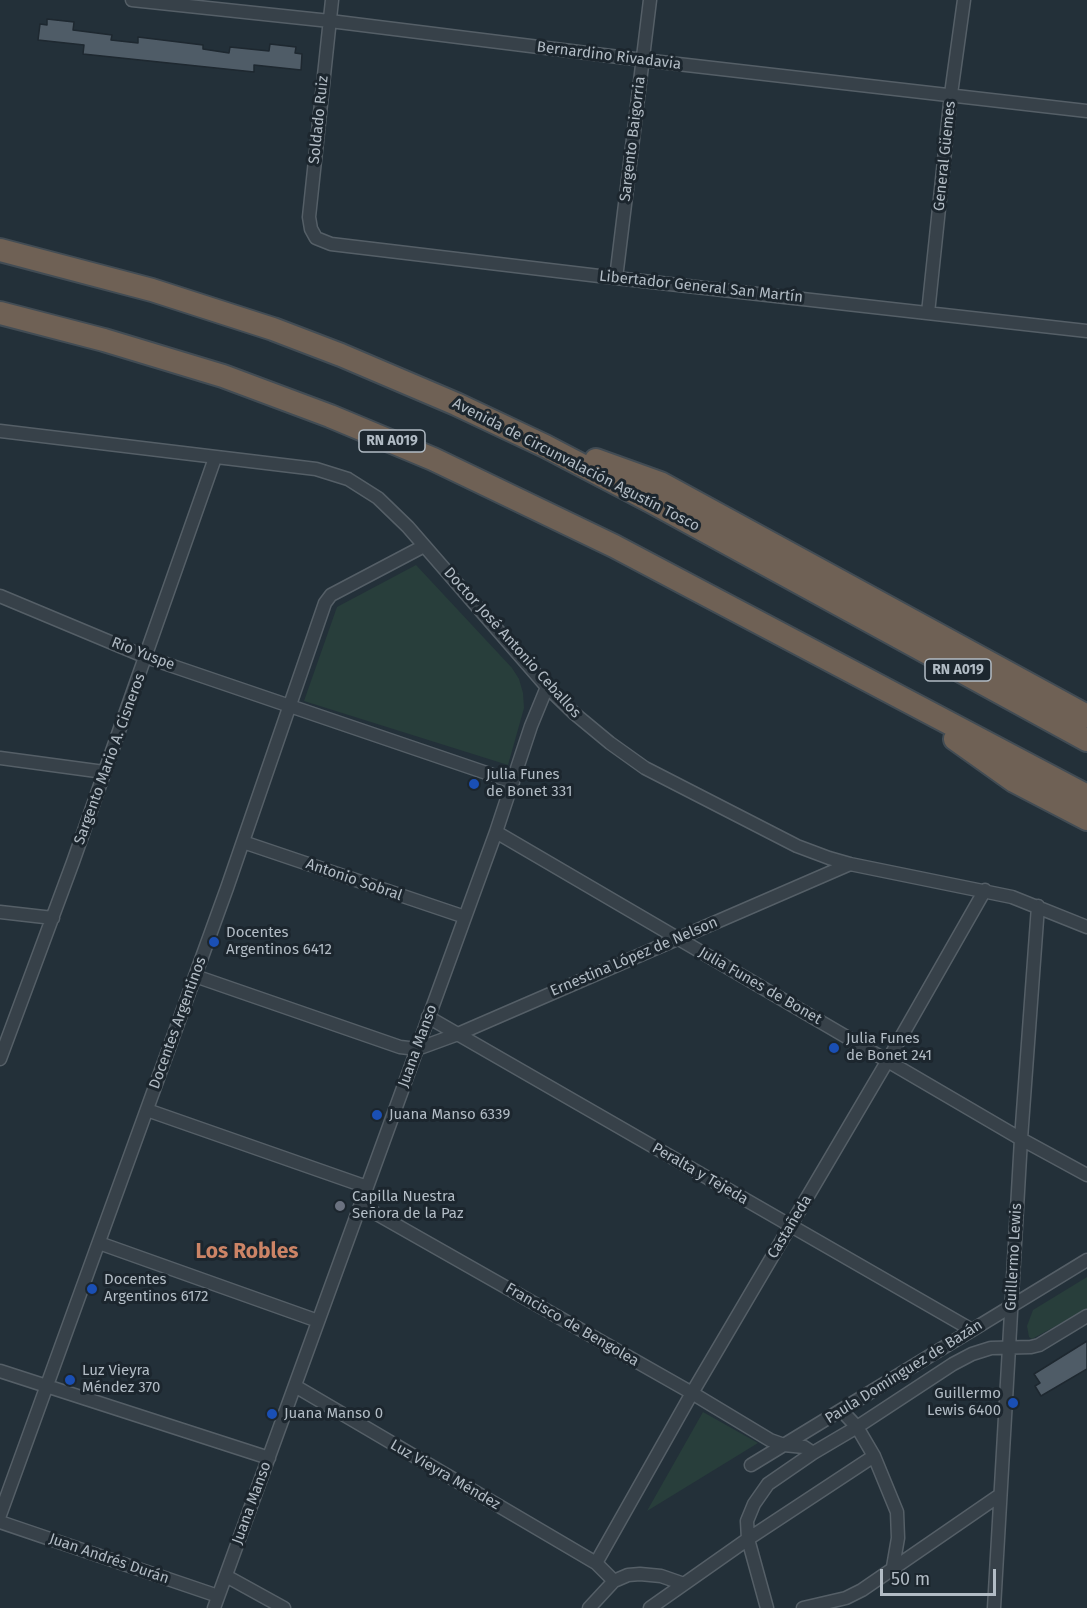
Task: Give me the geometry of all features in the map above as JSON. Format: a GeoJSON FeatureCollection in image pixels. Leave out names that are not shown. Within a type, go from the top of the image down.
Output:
{"type":"FeatureCollection","features":[{"type":"Feature","properties":{"kind":"highway","name":"Avenida de Circunvalación Agustín Tosco"},"geometry":{"type":"LineString","coordinates":[[0,250],[142,287],[273,329],[409,383],[501,426],[652,502],[1087,740]]}},
{"type":"Feature","properties":{"kind":"highway","name":"RN A019"},"geometry":{"type":"LineString","coordinates":[[0,313],[104,339],[223,376],[384,438],[553,516],[1087,796]]}},
{"type":"Feature","properties":{"kind":"highway"},"geometry":{"type":"LineString","coordinates":[[501,426],[660,483],[1087,717]]}},
{"type":"Feature","properties":{"kind":"highway"},"geometry":{"type":"LineString","coordinates":[[885,689],[1014,781],[1087,819]]}},
{"type":"Feature","properties":{"kind":"street","name":"Bernardino Rivadavia"},"geometry":{"type":"LineString","coordinates":[[132,0],[330,21],[1087,111]]}},
{"type":"Feature","properties":{"kind":"street","name":"Soldado Ruiz"},"geometry":{"type":"LineString","coordinates":[[316,238],[311,229],[309,217],[332,0]]}},
{"type":"Feature","properties":{"kind":"street","name":"Sargento Baigorria"},"geometry":{"type":"LineString","coordinates":[[616,278],[650,0]]}},
{"type":"Feature","properties":{"kind":"street","name":"General Güemes"},"geometry":{"type":"LineString","coordinates":[[928,313],[951,94],[964,0]]}},
{"type":"Feature","properties":{"kind":"street","name":"Libertador General San Martín"},"geometry":{"type":"LineString","coordinates":[[316,238],[331,244],[1087,331]]}},
{"type":"Feature","properties":{"kind":"street","name":"Doctor José Antonio Ceballos"},"geometry":{"type":"LineString","coordinates":[[0,431],[316,469],[348,479],[378,498],[408,527],[547,687],[594,730],[651,772],[797,846],[850,864],[1012,897],[1087,927]]}},
{"type":"Feature","properties":{"kind":"street","name":"Sargento Mario A. Cisneros"},"geometry":{"type":"LineString","coordinates":[[0,1059],[53,918],[215,458]]}},
{"type":"Feature","properties":{"kind":"street","name":"Docentes Argentinos"},"geometry":{"type":"LineString","coordinates":[[0,1515],[243,842],[325,603],[331,595],[424,546]]}},
{"type":"Feature","properties":{"kind":"street","name":"Río Yuspe"},"geometry":{"type":"LineString","coordinates":[[1,596],[146,657],[289,705]]}},
{"type":"Feature","properties":{"kind":"street"},"geometry":{"type":"LineString","coordinates":[[0,609],[1,596]]}},
{"type":"Feature","properties":{"kind":"street","name":"Juana Manso"},"geometry":{"type":"LineString","coordinates":[[216,1602],[547,687]]}},
{"type":"Feature","properties":{"kind":"street"},"geometry":{"type":"LineString","coordinates":[[289,705],[513,782]]}},
{"type":"Feature","properties":{"kind":"street"},"geometry":{"type":"LineString","coordinates":[[0,758],[104,772]]}},
{"type":"Feature","properties":{"kind":"street","name":"Julia Funes de Bonet"},"geometry":{"type":"LineString","coordinates":[[496,832],[676,939],[1087,1175]]}},
{"type":"Feature","properties":{"kind":"street","name":"Antonio Sobral"},"geometry":{"type":"LineString","coordinates":[[243,842],[465,917]]}},
{"type":"Feature","properties":{"kind":"street","name":"Ernestina López de Nelson"},"geometry":{"type":"LineString","coordinates":[[417,1049],[458,1034],[850,864]]}},
{"type":"Feature","properties":{"kind":"street","name":"Castañeda"},"geometry":{"type":"LineString","coordinates":[[596,1563],[692,1393],[985,890]]}},
{"type":"Feature","properties":{"kind":"street","name":"Guillermo Lewis"},"geometry":{"type":"LineString","coordinates":[[994,1608],[1021,1139],[1038,906]]}},
{"type":"Feature","properties":{"kind":"street"},"geometry":{"type":"LineString","coordinates":[[0,912],[53,918]]}},
{"type":"Feature","properties":{"kind":"street"},"geometry":{"type":"LineString","coordinates":[[195,976],[400,1047],[417,1049]]}},
{"type":"Feature","properties":{"kind":"street","name":"Peralta y Tejeda"},"geometry":{"type":"LineString","coordinates":[[428,1017],[972,1330]]}},
{"type":"Feature","properties":{"kind":"street"},"geometry":{"type":"LineString","coordinates":[[147,1110],[367,1186]]}},
{"type":"Feature","properties":{"kind":"street","name":"Francisco de Bengolea"},"geometry":{"type":"LineString","coordinates":[[361,1205],[692,1393],[770,1440],[784,1445],[804,1447],[813,1453]]}},
{"type":"Feature","properties":{"kind":"street"},"geometry":{"type":"LineString","coordinates":[[99,1244],[318,1321]]}},
{"type":"Feature","properties":{"kind":"street","name":"Paula Domínguez de Bazán"},"geometry":{"type":"LineString","coordinates":[[751,1465],[1087,1260]]}},
{"type":"Feature","properties":{"kind":"street"},"geometry":{"type":"LineString","coordinates":[[767,1608],[748,1539],[747,1521],[754,1504],[768,1484],[953,1364],[972,1354],[991,1348],[1039,1345],[1087,1316]]}},
{"type":"Feature","properties":{"kind":"street"},"geometry":{"type":"LineString","coordinates":[[0,1371],[268,1458]]}},
{"type":"Feature","properties":{"kind":"street","name":"Luz Vieyra Méndez"},"geometry":{"type":"LineString","coordinates":[[295,1386],[596,1563],[614,1581]]}},
{"type":"Feature","properties":{"kind":"street"},"geometry":{"type":"LineString","coordinates":[[842,1411],[857,1427],[874,1456],[897,1512],[898,1538],[893,1567]]}},
{"type":"Feature","properties":{"kind":"street"},"geometry":{"type":"LineString","coordinates":[[659,1605],[684,1584],[748,1539],[874,1456]]}},
{"type":"Feature","properties":{"kind":"street"},"geometry":{"type":"LineString","coordinates":[[802,1608],[846,1598],[862,1590],[1000,1495]]}},
{"type":"Feature","properties":{"kind":"street","name":"Juan Andrés Durán"},"geometry":{"type":"LineString","coordinates":[[0,1522],[216,1602]]}},
{"type":"Feature","properties":{"kind":"street"},"geometry":{"type":"LineString","coordinates":[[589,1608],[614,1581],[628,1575],[661,1576],[684,1584]]}},
{"type":"Feature","properties":{"kind":"street"},"geometry":{"type":"LineString","coordinates":[[226,1576],[284,1608]]}},
{"type":"Feature","properties":{"kind":"green space"},"geometry":{"type":"Polygon","coordinates":[[[416,565],[512,668],[519,679],[524,708],[508,765],[304,701],[337,607],[416,565]]]}},
{"type":"Feature","properties":{"kind":"green space"},"geometry":{"type":"Polygon","coordinates":[[[1087,1277],[1087,1309],[1032,1339],[1029,1337],[1027,1326],[1033,1310],[1087,1277]]]}},
{"type":"Feature","properties":{"kind":"green space"},"geometry":{"type":"Polygon","coordinates":[[[703,1412],[758,1443],[647,1511],[703,1412]]]}},
{"type":"Feature","properties":{"kind":"building"},"geometry":{"type":"Polygon","coordinates":[[[47,19],[74,22],[73,30],[112,35],[111,40],[138,43],[138,37],[203,45],[203,49],[229,53],[230,47],[269,51],[270,44],[296,47],[295,53],[302,54],[301,70],[254,65],[254,72],[83,54],[84,45],[38,40],[40,24],[47,25],[47,19]]]}},
{"type":"Feature","properties":{"kind":"building"},"geometry":{"type":"Polygon","coordinates":[[[1087,1341],[1087,1369],[1041,1396],[1035,1386],[1040,1383],[1034,1374],[1087,1341]]]}},
{"type":"Feature","properties":{"kind":"place","name":"Julia Funes de Bonet 331"},"geometry":{"type":"Point","coordinates":[474,784]}},
{"type":"Feature","properties":{"kind":"place","name":"Docentes Argentinos 6412"},"geometry":{"type":"Point","coordinates":[214,942]}},
{"type":"Feature","properties":{"kind":"place","name":"Julia Funes de Bonet 241"},"geometry":{"type":"Point","coordinates":[834,1048]}},
{"type":"Feature","properties":{"kind":"place","name":"Juana Manso 6339"},"geometry":{"type":"Point","coordinates":[377,1115]}},
{"type":"Feature","properties":{"kind":"place","name":"Capilla Nuestra Señora de la Paz"},"geometry":{"type":"Point","coordinates":[340,1206]}},
{"type":"Feature","properties":{"kind":"place","name":"Docentes Argentinos 6172"},"geometry":{"type":"Point","coordinates":[92,1289]}},
{"type":"Feature","properties":{"kind":"place","name":"Luz Vieyra Méndez 370"},"geometry":{"type":"Point","coordinates":[70,1380]}},
{"type":"Feature","properties":{"kind":"place","name":"Guillermo Lewis 6400"},"geometry":{"type":"Point","coordinates":[1013,1403]}},
{"type":"Feature","properties":{"kind":"place","name":"Juana Manso 0"},"geometry":{"type":"Point","coordinates":[272,1414]}},
{"type":"Feature","properties":{"kind":"district","name":"Los Robles"},"geometry":{"type":"Point","coordinates":[247,1252]}}]}
